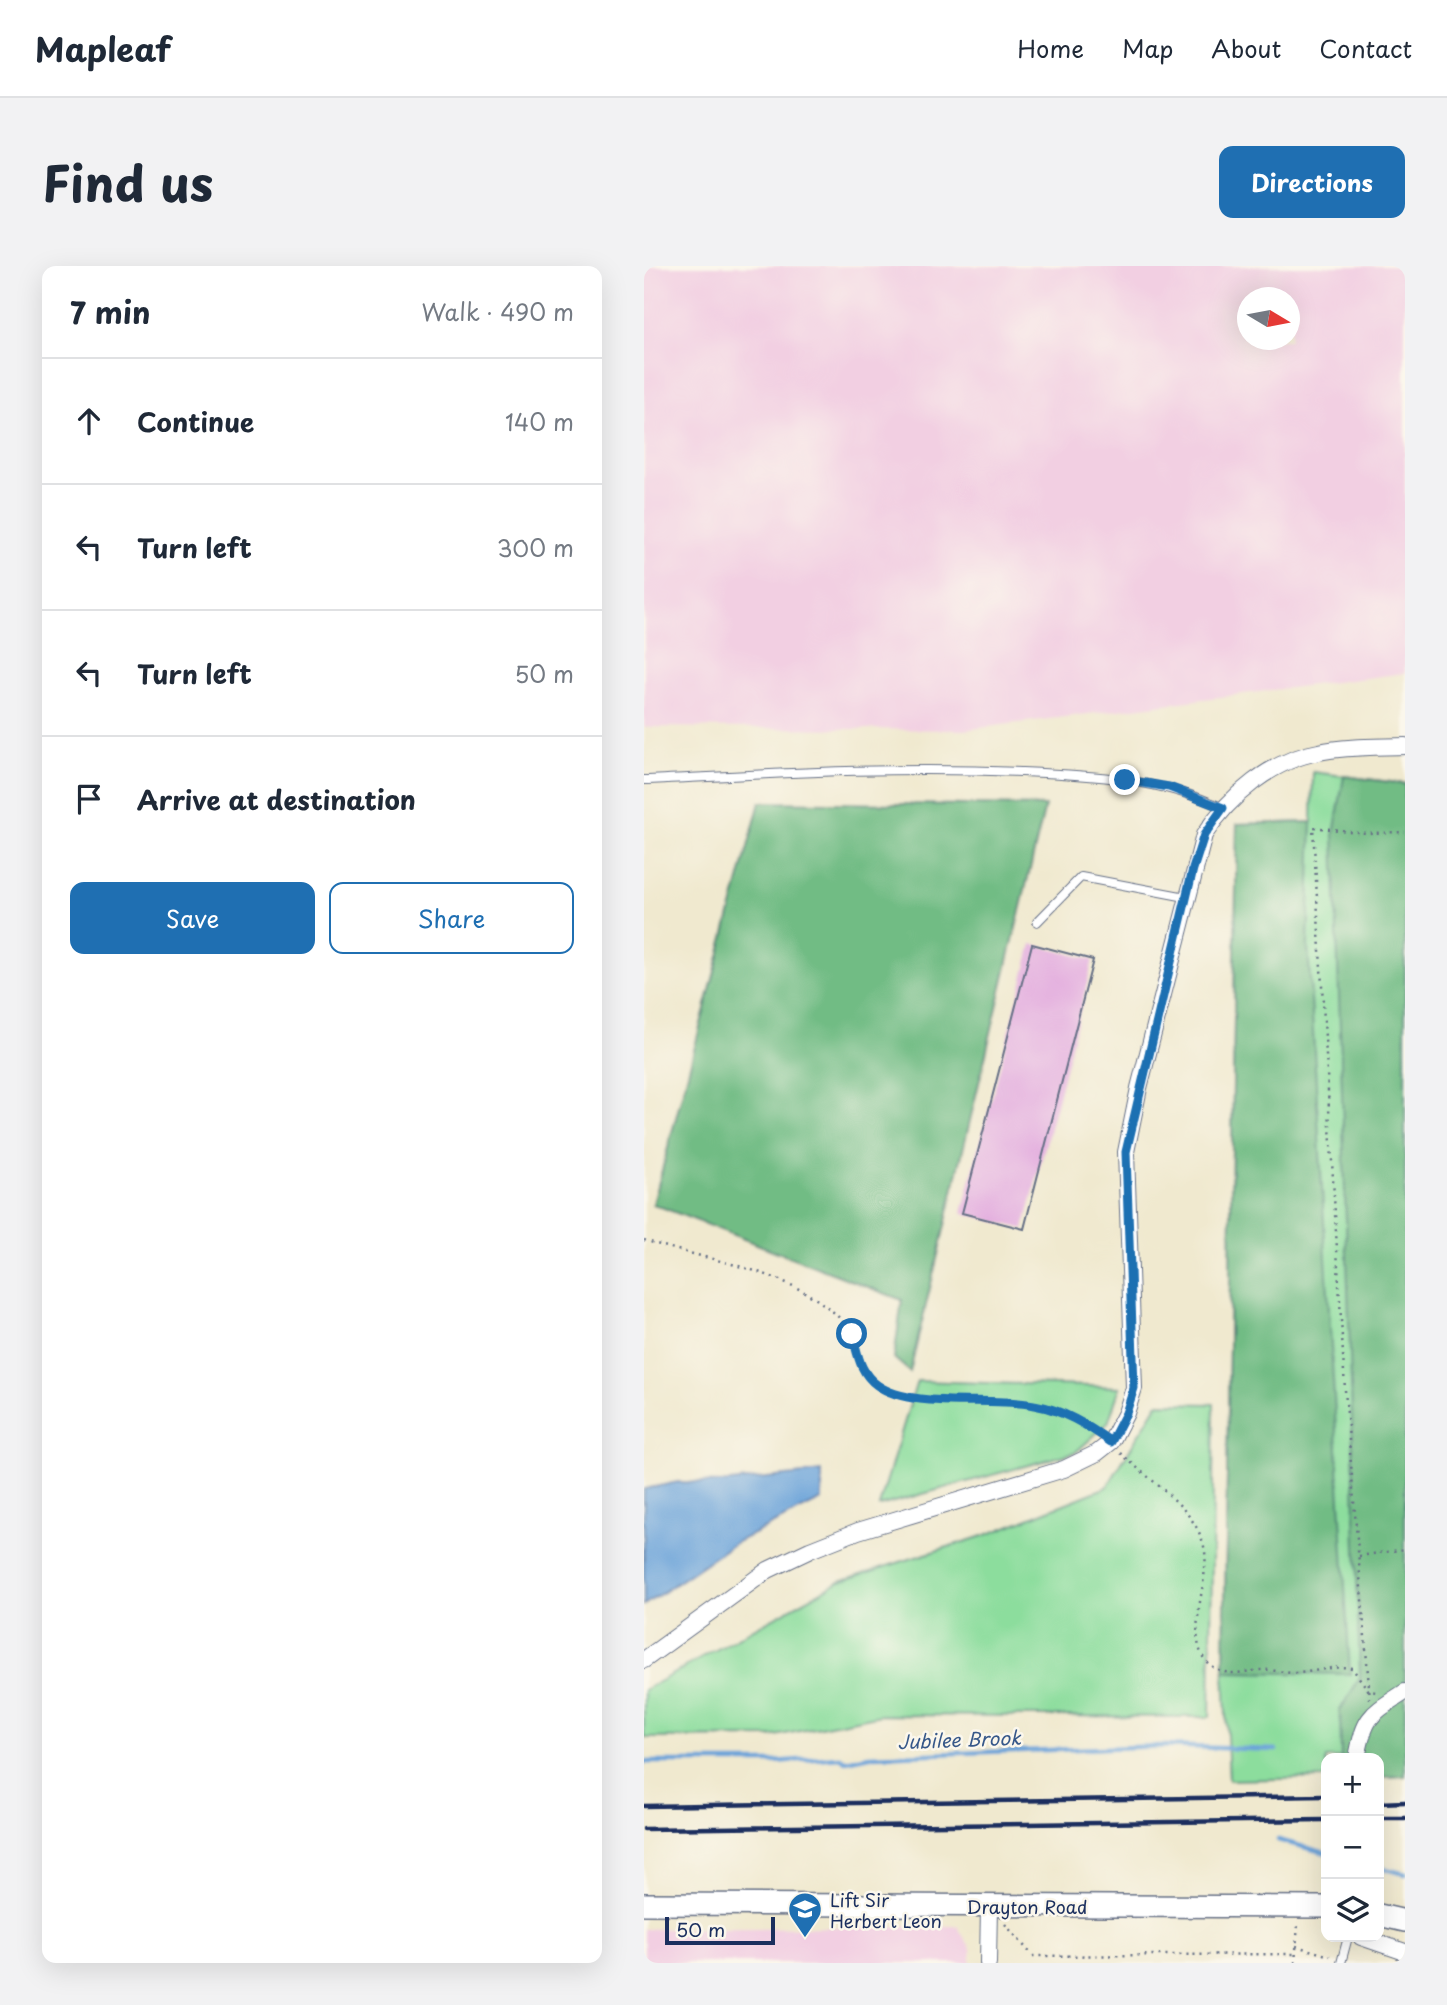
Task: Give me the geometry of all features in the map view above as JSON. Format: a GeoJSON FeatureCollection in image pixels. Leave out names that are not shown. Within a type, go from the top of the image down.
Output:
{"type":"FeatureCollection","features":[{"type":"Feature","properties":{"kind":"street"},"geometry":{"type":"LineString","coordinates":[[644,1660],[768,1570],[810,1550],[858,1531],[1063,1469],[1097,1453],[1111,1442],[1126,1413],[1134,1388],[1126,1152],[1186,897],[1204,835],[1223,808],[1243,789],[1289,761],[1318,752],[1405,746]]}},
{"type":"Feature","properties":{"kind":"street"},"geometry":{"type":"LineString","coordinates":[[1358,1753],[1362,1731],[1371,1715],[1405,1692]]}},
{"type":"Feature","properties":{"kind":"street","name":"Drayton Road"},"geometry":{"type":"LineString","coordinates":[[644,1905],[1321,1907]]}},
{"type":"Feature","properties":{"kind":"street"},"geometry":{"type":"LineString","coordinates":[[988,1963],[989,1906]]}},
{"type":"Feature","properties":{"kind":"street"},"geometry":{"type":"LineString","coordinates":[[1384,1916],[1405,1921]]}},
{"type":"Feature","properties":{"kind":"street"},"geometry":{"type":"LineString","coordinates":[[1376,1942],[1405,1952]]}},
{"type":"Feature","properties":{"kind":"lane"},"geometry":{"type":"LineString","coordinates":[[644,780],[888,769],[1056,774],[1169,787],[1223,808]]}},
{"type":"Feature","properties":{"kind":"lane"},"geometry":{"type":"LineString","coordinates":[[1037,922],[1081,877],[1186,897]]}},
{"type":"Feature","properties":{"kind":"lane"},"geometry":{"type":"LineString","coordinates":[[1341,1961],[1347,1942]]}},
{"type":"Feature","properties":{"kind":"path"},"geometry":{"type":"LineString","coordinates":[[1371,1715],[1345,1390],[1313,827],[1366,833],[1405,832]]}},
{"type":"Feature","properties":{"kind":"path"},"geometry":{"type":"LineString","coordinates":[[644,1240],[754,1271],[808,1294],[843,1321],[852,1334],[860,1367],[877,1384],[897,1395],[910,1399],[1036,1405],[1064,1413],[1111,1442],[1198,1526],[1206,1554],[1196,1629],[1199,1649],[1208,1662],[1224,1672],[1262,1670],[1295,1673],[1335,1665],[1352,1668],[1369,1691]]}},
{"type":"Feature","properties":{"kind":"path"},"geometry":{"type":"LineString","coordinates":[[1359,1556],[1405,1549]]}},
{"type":"Feature","properties":{"kind":"path"},"geometry":{"type":"LineString","coordinates":[[1295,1963],[1300,1905]]}},
{"type":"Feature","properties":{"kind":"path"},"geometry":{"type":"LineString","coordinates":[[989,1906],[1033,1956],[1296,1954]]}},
{"type":"Feature","properties":{"kind":"path"},"geometry":{"type":"LineString","coordinates":[[1296,1947],[1341,1961]]}},
{"type":"Feature","properties":{"kind":"shaded area"},"geometry":{"type":"Polygon","coordinates":[[[644,266],[1405,266],[1405,673],[964,730],[644,727],[644,266]]]}},
{"type":"Feature","properties":{"kind":"shaded area","name":"Lift Sir Herbert Leon"},"geometry":{"type":"Polygon","coordinates":[[[957,1926],[972,1950],[970,1963],[644,1963],[644,1929],[957,1926]]]}},
{"type":"Feature","properties":{"kind":"green space"},"geometry":{"type":"Polygon","coordinates":[[[1313,772],[1405,784],[1405,1776],[1384,1777],[1384,1753],[1321,1753],[1321,1778],[1229,1780],[1224,1672],[1237,824],[1312,822],[1313,772]]]}},
{"type":"Feature","properties":{"kind":"green space"},"geometry":{"type":"Polygon","coordinates":[[[1344,776],[1405,784],[1405,1776],[1384,1777],[1384,1753],[1341,1753],[1340,1710],[1360,1678],[1334,834],[1344,776]]]}},
{"type":"Feature","properties":{"kind":"green space"},"geometry":{"type":"Polygon","coordinates":[[[760,802],[1045,806],[910,1372],[894,1358],[902,1300],[653,1204],[760,802]]]}},
{"type":"Feature","properties":{"kind":"green space"},"geometry":{"type":"Polygon","coordinates":[[[1312,822],[1308,945],[1350,1674],[1224,1672],[1237,824],[1312,822]]]}},
{"type":"Feature","properties":{"kind":"green space"},"geometry":{"type":"Polygon","coordinates":[[[917,1381],[1120,1387],[1108,1423],[1076,1452],[879,1506],[917,1381]]]}},
{"type":"Feature","properties":{"kind":"green space"},"geometry":{"type":"Polygon","coordinates":[[[1158,1403],[1214,1404],[1210,1717],[881,1715],[770,1737],[644,1738],[644,1690],[840,1581],[986,1535],[1107,1487],[1158,1403]]]}},
{"type":"Feature","properties":{"kind":"water"},"geometry":{"type":"Polygon","coordinates":[[[822,1472],[822,1500],[735,1543],[644,1605],[644,1489],[678,1482],[721,1483],[822,1472]]]}},
{"type":"Feature","properties":{"kind":"building"},"geometry":{"type":"Polygon","coordinates":[[[1032,944],[1093,960],[1024,1229],[962,1213],[1032,944]]]}},
{"type":"Feature","properties":{"kind":"waterway","name":"Jubilee Brook"},"geometry":{"type":"LineString","coordinates":[[644,1762],[773,1762],[840,1757],[846,1761],[870,1756],[1163,1746],[1276,1750]]}},
{"type":"Feature","properties":{"kind":"waterway"},"geometry":{"type":"LineString","coordinates":[[1278,1840],[1321,1852]]}},
{"type":"Feature","properties":{"kind":"waterway"},"geometry":{"type":"LineString","coordinates":[[1384,1868],[1405,1874]]}},
{"type":"Feature","properties":{"kind":"railway"},"geometry":{"type":"LineString","coordinates":[[644,1806],[1321,1796]]}},
{"type":"Feature","properties":{"kind":"railway"},"geometry":{"type":"LineString","coordinates":[[1384,1803],[1405,1802]]}},
{"type":"Feature","properties":{"kind":"railway"},"geometry":{"type":"LineString","coordinates":[[1384,1818],[1405,1818]]}},
{"type":"Feature","properties":{"kind":"railway"},"geometry":{"type":"LineString","coordinates":[[644,1829],[1321,1820]]}},
{"type":"Feature","properties":{"kind":"place","name":"Lift Sir Herbert Leon"},"geometry":{"type":"Point","coordinates":[805,1939]}},
{"type":"Feature","properties":{"kind":"route"},"geometry":{"type":"LineString","coordinates":[[852,1334],[860,1367],[877,1384],[910,1399],[1009,1401],[1036,1405],[1064,1413],[1111,1442],[1126,1413],[1134,1388],[1126,1152],[1193,869],[1204,835],[1223,808],[1169,787],[1125,780]]}}]}
